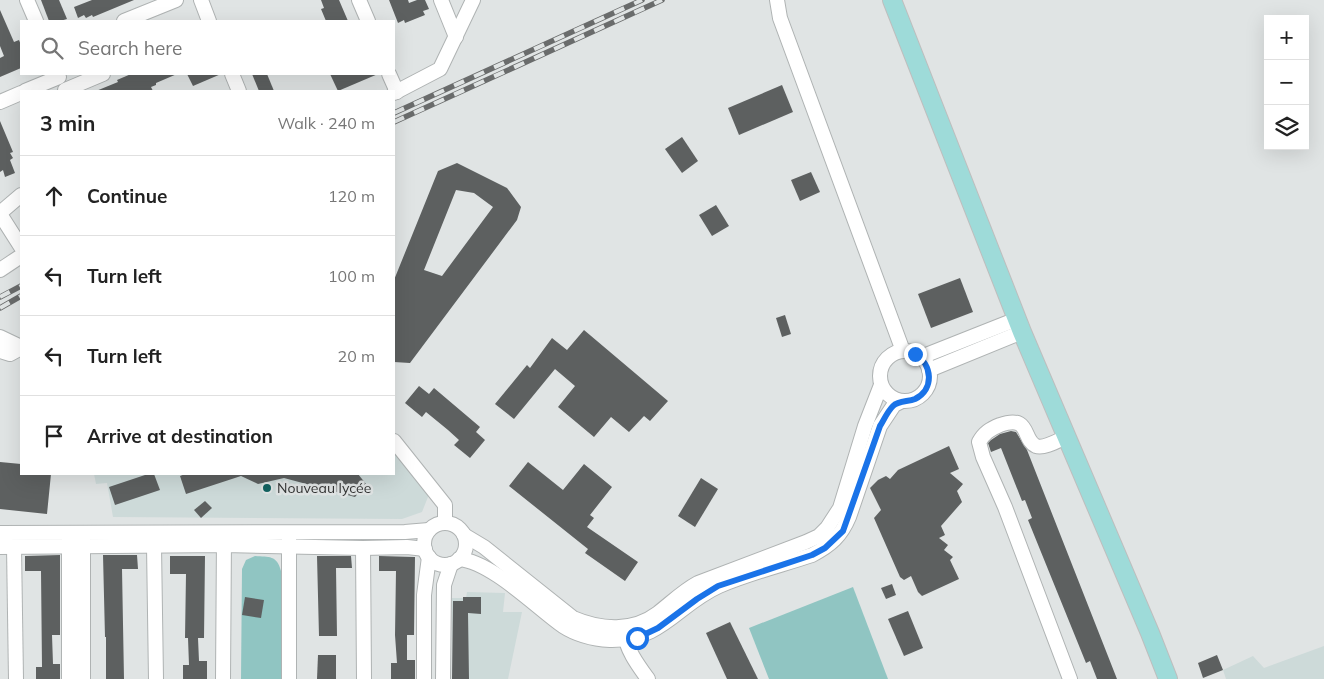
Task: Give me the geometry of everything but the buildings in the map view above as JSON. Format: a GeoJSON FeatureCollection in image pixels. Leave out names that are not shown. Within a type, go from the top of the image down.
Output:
{"type":"FeatureCollection","features":[{"type":"Feature","properties":{"kind":"main road"},"geometry":{"type":"LineString","coordinates":[[892,0],[1020,325],[1168,679]]}},
{"type":"Feature","properties":{"kind":"street"},"geometry":{"type":"LineString","coordinates":[[27,0],[36,20]]}},
{"type":"Feature","properties":{"kind":"street"},"geometry":{"type":"LineString","coordinates":[[126,20],[176,0]]}},
{"type":"Feature","properties":{"kind":"street"},"geometry":{"type":"LineString","coordinates":[[201,0],[209,20]]}},
{"type":"Feature","properties":{"kind":"street"},"geometry":{"type":"LineString","coordinates":[[359,0],[368,20]]}},
{"type":"Feature","properties":{"kind":"street"},"geometry":{"type":"LineString","coordinates":[[441,0],[456,37]]}},
{"type":"Feature","properties":{"kind":"street"},"geometry":{"type":"LineString","coordinates":[[395,93],[440,68],[473,0]]}},
{"type":"Feature","properties":{"kind":"street"},"geometry":{"type":"LineString","coordinates":[[777,0],[780,18],[903,351]]}},
{"type":"Feature","properties":{"kind":"street"},"geometry":{"type":"LineString","coordinates":[[27,90],[58,75],[66,90],[100,75]]}},
{"type":"Feature","properties":{"kind":"street"},"geometry":{"type":"LineString","coordinates":[[232,75],[240,90]]}},
{"type":"Feature","properties":{"kind":"street"},"geometry":{"type":"LineString","coordinates":[[389,75],[394,90]]}},
{"type":"Feature","properties":{"kind":"street"},"geometry":{"type":"LineString","coordinates":[[0,102],[20,94]]}},
{"type":"Feature","properties":{"kind":"street"},"geometry":{"type":"LineString","coordinates":[[20,196],[0,214],[20,245]]}},
{"type":"Feature","properties":{"kind":"street"},"geometry":{"type":"LineString","coordinates":[[0,270],[20,257]]}},
{"type":"Feature","properties":{"kind":"street"},"geometry":{"type":"LineString","coordinates":[[921,357],[1020,325]]}},
{"type":"Feature","properties":{"kind":"street"},"geometry":{"type":"LineString","coordinates":[[929,370],[1020,325]]}},
{"type":"Feature","properties":{"kind":"street"},"geometry":{"type":"LineString","coordinates":[[0,337],[20,347]]}},
{"type":"Feature","properties":{"kind":"street"},"geometry":{"type":"LineString","coordinates":[[0,351],[10,354],[20,348]]}},
{"type":"Feature","properties":{"kind":"street"},"geometry":{"type":"LineString","coordinates":[[16,679],[7,547],[154,546],[289,532],[429,530],[445,523],[456,527],[464,536],[484,547],[573,618],[637,638],[658,628],[718,586],[812,555],[834,541],[843,531],[849,517],[880,426],[894,405],[917,398],[924,393],[930,378],[929,370],[921,357],[903,351],[889,357],[883,363],[879,378],[881,385],[889,396],[902,402]]}},
{"type":"Feature","properties":{"kind":"street"},"geometry":{"type":"LineString","coordinates":[[0,533],[76,532],[224,539],[288,546],[363,548],[407,546],[427,553],[439,564],[468,560],[496,575],[565,627],[581,635],[598,639],[624,633],[656,614],[686,590],[710,577],[819,536],[834,519],[840,508],[865,426],[881,385]]}},
{"type":"Feature","properties":{"kind":"street"},"geometry":{"type":"LineString","coordinates":[[1066,437],[1037,446],[1033,444],[1026,431],[1018,423],[1011,421],[983,434],[979,442],[983,457],[1005,507],[1070,679]]}},
{"type":"Feature","properties":{"kind":"street"},"geometry":{"type":"LineString","coordinates":[[395,442],[445,505],[445,523]]}},
{"type":"Feature","properties":{"kind":"street"},"geometry":{"type":"LineString","coordinates":[[424,679],[424,595],[427,553],[424,542],[429,530]]}},
{"type":"Feature","properties":{"kind":"street"},"geometry":{"type":"LineString","coordinates":[[69,679],[76,532]]}},
{"type":"Feature","properties":{"kind":"street"},"geometry":{"type":"LineString","coordinates":[[288,679],[289,532]]}},
{"type":"Feature","properties":{"kind":"street"},"geometry":{"type":"LineString","coordinates":[[443,679],[444,585],[455,562],[466,548],[464,536]]}},
{"type":"Feature","properties":{"kind":"street"},"geometry":{"type":"LineString","coordinates":[[223,679],[224,539]]}},
{"type":"Feature","properties":{"kind":"street"},"geometry":{"type":"LineString","coordinates":[[154,546],[156,679]]}},
{"type":"Feature","properties":{"kind":"street"},"geometry":{"type":"LineString","coordinates":[[76,547],[83,679]]}},
{"type":"Feature","properties":{"kind":"street"},"geometry":{"type":"LineString","coordinates":[[363,548],[364,679]]}},
{"type":"Feature","properties":{"kind":"street"},"geometry":{"type":"LineString","coordinates":[[624,633],[635,661],[648,679]]}},
{"type":"Feature","properties":{"kind":"shaded area","name":"Nouveau lycée"},"geometry":{"type":"Polygon","coordinates":[[[395,452],[430,492],[422,512],[402,519],[113,517],[107,483],[96,484],[94,475],[395,475],[395,452]]]}},
{"type":"Feature","properties":{"kind":"shaded area"},"geometry":{"type":"Polygon","coordinates":[[[255,556],[275,559],[281,571],[281,679],[241,679],[242,569],[246,560],[255,556]]]}},
{"type":"Feature","properties":{"kind":"shaded area"},"geometry":{"type":"Polygon","coordinates":[[[853,587],[888,679],[769,679],[749,628],[853,587]]]}},
{"type":"Feature","properties":{"kind":"shaded area"},"geometry":{"type":"Polygon","coordinates":[[[467,592],[505,593],[503,612],[522,612],[508,679],[453,679],[452,598],[466,598],[467,592]]]}},
{"type":"Feature","properties":{"kind":"shaded area"},"geometry":{"type":"Polygon","coordinates":[[[1324,646],[1324,679],[1226,679],[1223,670],[1253,656],[1264,668],[1324,646]]]}},
{"type":"Feature","properties":{"kind":"railway"},"geometry":{"type":"LineString","coordinates":[[395,113],[642,0]]}},
{"type":"Feature","properties":{"kind":"railway"},"geometry":{"type":"LineString","coordinates":[[395,122],[662,0]]}},
{"type":"Feature","properties":{"kind":"railway"},"geometry":{"type":"LineString","coordinates":[[0,297],[20,287]]}},
{"type":"Feature","properties":{"kind":"railway"},"geometry":{"type":"LineString","coordinates":[[0,308],[20,297]]}},
{"type":"Feature","properties":{"kind":"place","name":"Nouveau lycée"},"geometry":{"type":"Point","coordinates":[267,488]}},
{"type":"Feature","properties":{"kind":"route"},"geometry":{"type":"LineString","coordinates":[[637,638],[658,628],[718,586],[812,555],[834,541],[843,531],[849,517],[880,426],[886,416],[894,405],[917,398],[924,393],[928,386],[929,370],[921,357],[915,354]]}}]}
